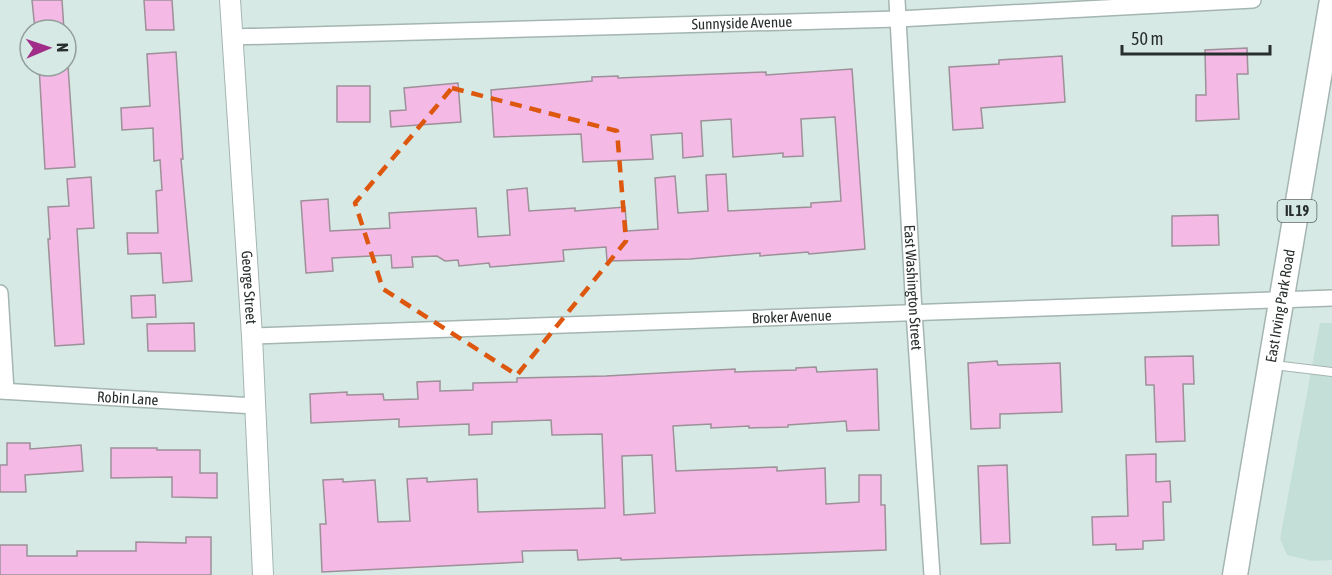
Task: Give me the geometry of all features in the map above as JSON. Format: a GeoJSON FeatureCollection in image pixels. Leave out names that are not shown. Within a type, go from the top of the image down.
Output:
{"type":"FeatureCollection","features":[{"type":"Feature","properties":{"kind":"main road","name":"East Irving Park Road"},"geometry":{"type":"LineString","coordinates":[[1235,575],[1332,0]]}},
{"type":"Feature","properties":{"kind":"street","name":"George Street"},"geometry":{"type":"LineString","coordinates":[[230,0],[252,336],[263,575]]}},
{"type":"Feature","properties":{"kind":"street","name":"East Washington Street"},"geometry":{"type":"LineString","coordinates":[[897,0],[914,312],[932,575]]}},
{"type":"Feature","properties":{"kind":"street","name":"Sunnyside Avenue"},"geometry":{"type":"LineString","coordinates":[[232,37],[898,19],[1253,0]]}},
{"type":"Feature","properties":{"kind":"street"},"geometry":{"type":"LineString","coordinates":[[0,293],[3,391]]}},
{"type":"Feature","properties":{"kind":"street","name":"Broker Avenue"},"geometry":{"type":"LineString","coordinates":[[252,336],[1332,298]]}},
{"type":"Feature","properties":{"kind":"street","name":"Robin Lane"},"geometry":{"type":"LineString","coordinates":[[3,391],[255,406]]}},
{"type":"Feature","properties":{"kind":"lane"},"geometry":{"type":"LineString","coordinates":[[1272,365],[1332,372]]}},
{"type":"Feature","properties":{"kind":"highlighted area"},"geometry":{"type":"Polygon","coordinates":[[[452,88],[617,131],[626,241],[517,375],[383,289],[355,203],[452,88]]]}},
{"type":"Feature","properties":{"kind":"shaded area"},"geometry":{"type":"Polygon","coordinates":[[[1320,323],[1332,323],[1332,560],[1312,561],[1287,555],[1280,539],[1320,323]]]}},
{"type":"Feature","properties":{"kind":"building"},"geometry":{"type":"Polygon","coordinates":[[[32,0],[62,0],[63,18],[34,18],[32,0]]]}},
{"type":"Feature","properties":{"kind":"building"},"geometry":{"type":"Polygon","coordinates":[[[144,0],[172,0],[174,30],[146,30],[144,0]]]}},
{"type":"Feature","properties":{"kind":"building"},"geometry":{"type":"Polygon","coordinates":[[[1247,48],[1248,74],[1237,74],[1239,119],[1196,121],[1196,95],[1206,95],[1205,50],[1247,48]]]}},
{"type":"Feature","properties":{"kind":"building"},"geometry":{"type":"Polygon","coordinates":[[[176,52],[183,159],[181,159],[192,281],[163,283],[161,253],[128,254],[127,233],[158,233],[156,191],[162,190],[160,160],[154,161],[153,128],[122,130],[121,108],[150,106],[147,54],[176,52]]]}},
{"type":"Feature","properties":{"kind":"building"},"geometry":{"type":"Polygon","coordinates":[[[1062,56],[1065,102],[981,108],[983,128],[953,130],[949,67],[999,64],[999,60],[1062,56]]]}},
{"type":"Feature","properties":{"kind":"building"},"geometry":{"type":"Polygon","coordinates":[[[852,69],[865,249],[809,254],[808,252],[760,256],[760,253],[690,259],[607,261],[606,247],[563,250],[564,261],[490,267],[489,263],[459,266],[458,260],[445,261],[437,256],[412,257],[413,267],[392,268],[391,255],[332,258],[333,271],[306,273],[301,201],[328,199],[330,231],[390,228],[389,213],[476,208],[478,237],[510,235],[507,190],[527,188],[529,211],[575,208],[575,211],[625,207],[627,231],[658,229],[655,178],[675,176],[678,213],[708,211],[706,175],[726,174],[728,211],[811,207],[811,203],[841,201],[835,117],[801,119],[803,156],[783,157],[783,153],[733,157],[731,119],[701,121],[703,156],[683,158],[682,133],[651,135],[653,159],[583,162],[581,134],[494,137],[491,90],[592,81],[592,77],[766,72],[766,75],[852,69]]]}},
{"type":"Feature","properties":{"kind":"building"},"geometry":{"type":"Polygon","coordinates":[[[40,78],[69,78],[75,167],[45,169],[40,78]]]}},
{"type":"Feature","properties":{"kind":"building"},"geometry":{"type":"Polygon","coordinates":[[[458,83],[461,122],[391,127],[390,111],[406,110],[404,88],[458,83]]]}},
{"type":"Feature","properties":{"kind":"building"},"geometry":{"type":"Polygon","coordinates":[[[337,86],[370,86],[370,122],[337,122],[337,86]]]}},
{"type":"Feature","properties":{"kind":"building"},"geometry":{"type":"Polygon","coordinates":[[[91,177],[94,228],[77,229],[84,344],[55,346],[48,207],[69,206],[67,179],[91,177]]]}},
{"type":"Feature","properties":{"kind":"building"},"geometry":{"type":"Polygon","coordinates":[[[1218,215],[1219,245],[1172,246],[1172,216],[1218,215]]]}},
{"type":"Feature","properties":{"kind":"building"},"geometry":{"type":"Polygon","coordinates":[[[155,295],[156,317],[132,318],[131,296],[155,295]]]}},
{"type":"Feature","properties":{"kind":"building"},"geometry":{"type":"Polygon","coordinates":[[[194,323],[195,351],[148,351],[147,324],[194,323]]]}},
{"type":"Feature","properties":{"kind":"building"},"geometry":{"type":"Polygon","coordinates":[[[1193,356],[1194,384],[1183,384],[1185,441],[1156,442],[1154,385],[1146,385],[1145,357],[1193,356]]]}},
{"type":"Feature","properties":{"kind":"building"},"geometry":{"type":"Polygon","coordinates":[[[997,361],[998,365],[1060,363],[1062,412],[1000,414],[1000,428],[971,429],[968,363],[997,361]]]}},
{"type":"Feature","properties":{"kind":"building"},"geometry":{"type":"Polygon","coordinates":[[[816,367],[817,372],[877,369],[879,430],[847,431],[846,421],[788,425],[788,427],[711,428],[711,424],[673,426],[676,471],[777,467],[777,471],[825,468],[826,504],[859,502],[859,475],[881,475],[881,505],[885,505],[886,550],[621,560],[621,558],[578,560],[577,550],[522,551],[523,562],[322,572],[320,524],[326,524],[323,480],[343,479],[343,482],[375,480],[378,522],[410,521],[407,479],[427,478],[427,482],[477,479],[478,512],[605,508],[602,434],[552,435],[551,420],[492,422],[492,434],[469,435],[469,424],[399,427],[399,419],[311,423],[310,394],[347,392],[347,395],[383,394],[384,400],[418,399],[417,382],[440,381],[440,391],[473,390],[473,383],[517,382],[517,378],[735,369],[735,372],[796,370],[796,368],[816,367]],[[652,455],[622,456],[624,515],[655,513],[652,455]]]}},
{"type":"Feature","properties":{"kind":"building"},"geometry":{"type":"Polygon","coordinates":[[[7,443],[30,443],[30,449],[81,445],[83,471],[25,475],[26,492],[0,492],[0,465],[7,465],[7,443]]]}},
{"type":"Feature","properties":{"kind":"building"},"geometry":{"type":"Polygon","coordinates":[[[111,448],[200,450],[200,473],[217,473],[217,498],[172,497],[172,477],[111,478],[111,448]]]}},
{"type":"Feature","properties":{"kind":"building"},"geometry":{"type":"Polygon","coordinates":[[[1156,454],[1156,482],[1170,481],[1171,502],[1163,502],[1164,540],[1143,541],[1143,549],[1116,550],[1116,544],[1093,545],[1092,517],[1128,516],[1126,455],[1156,454]]]}},
{"type":"Feature","properties":{"kind":"building"},"geometry":{"type":"Polygon","coordinates":[[[1007,465],[1010,543],[981,544],[978,466],[1007,465]]]}},
{"type":"Feature","properties":{"kind":"building"},"geometry":{"type":"Polygon","coordinates":[[[186,537],[211,537],[211,575],[0,575],[0,545],[27,545],[27,556],[77,556],[77,551],[136,551],[136,542],[186,543],[186,537]]]}}]}
